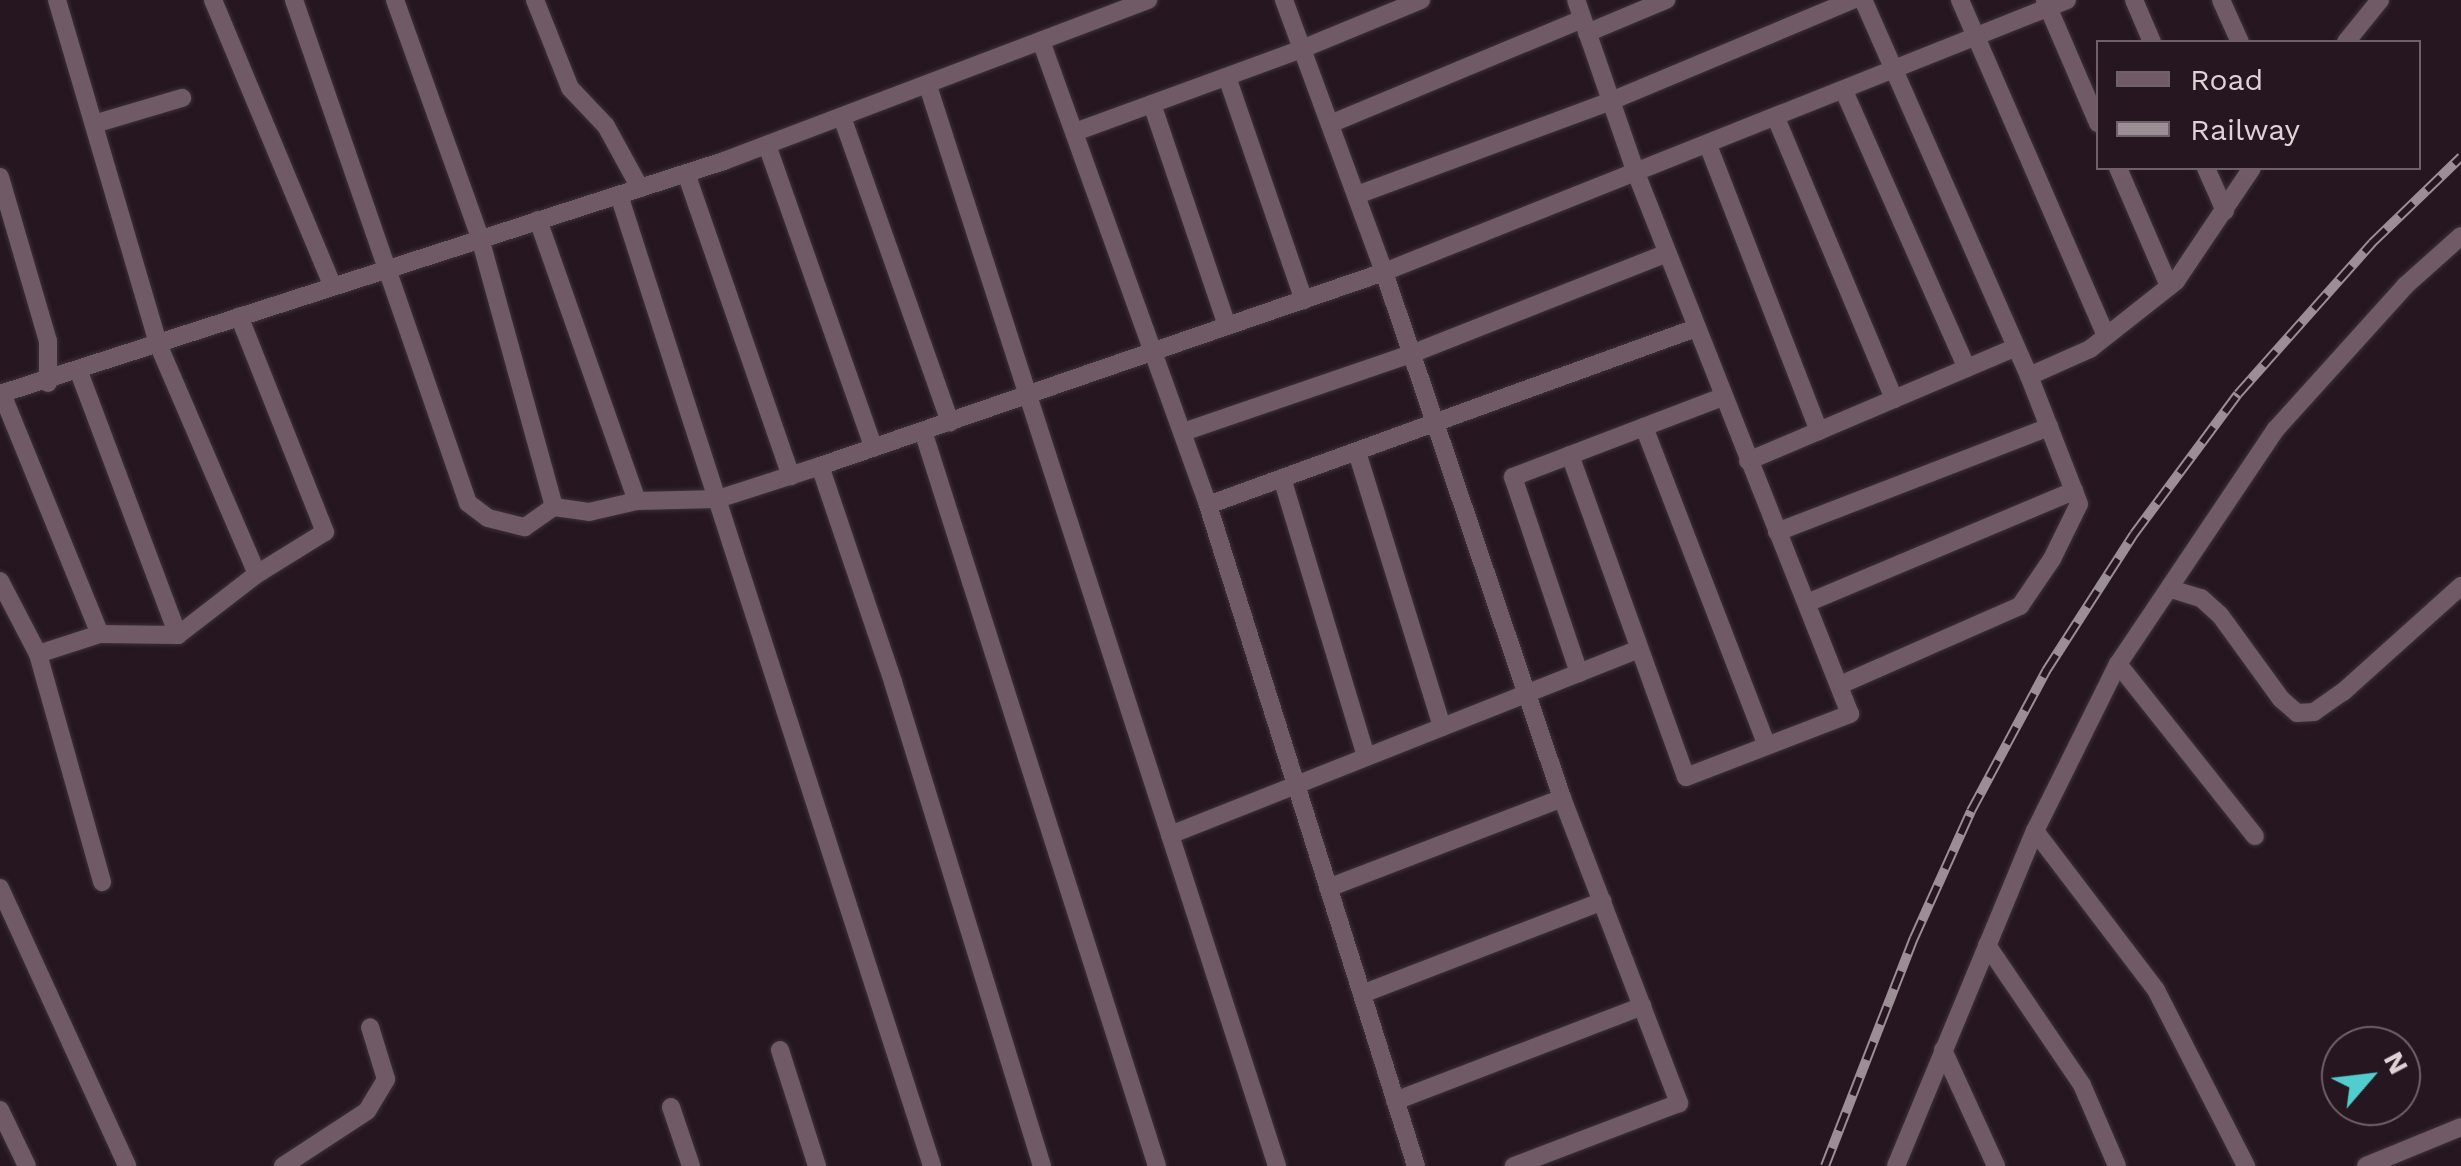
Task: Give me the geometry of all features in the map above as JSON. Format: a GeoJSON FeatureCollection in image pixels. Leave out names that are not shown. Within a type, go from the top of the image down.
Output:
{"type":"FeatureCollection","features":[{"type":"Feature","properties":{"kind":"street"},"geometry":{"type":"LineString","coordinates":[[57,0],[158,344],[257,574]]}},
{"type":"Feature","properties":{"kind":"street"},"geometry":{"type":"LineString","coordinates":[[212,0],[332,285]]}},
{"type":"Feature","properties":{"kind":"street"},"geometry":{"type":"LineString","coordinates":[[294,0],[468,503],[488,518],[524,527],[554,507],[590,512],[637,501],[718,498],[874,448],[1384,272],[1844,91],[2047,4],[2068,0]]}},
{"type":"Feature","properties":{"kind":"street"},"geometry":{"type":"LineString","coordinates":[[395,0],[480,238],[554,507]]}},
{"type":"Feature","properties":{"kind":"street"},"geometry":{"type":"LineString","coordinates":[[535,0],[570,88],[606,126],[640,188]]}},
{"type":"Feature","properties":{"kind":"street"},"geometry":{"type":"LineString","coordinates":[[100,634],[1,394],[48,382],[389,266],[686,173],[928,86],[1148,0]]}},
{"type":"Feature","properties":{"kind":"street"},"geometry":{"type":"LineString","coordinates":[[1284,0],[1384,272],[1562,798],[1679,1103],[1514,1166]]}},
{"type":"Feature","properties":{"kind":"street"},"geometry":{"type":"LineString","coordinates":[[1075,132],[1302,50],[1421,0]]}},
{"type":"Feature","properties":{"kind":"street"},"geometry":{"type":"LineString","coordinates":[[1570,455],[1686,777],[1850,714],[1636,173],[1576,0]]}},
{"type":"Feature","properties":{"kind":"street"},"geometry":{"type":"LineString","coordinates":[[1330,124],[1585,26],[1666,0]]}},
{"type":"Feature","properties":{"kind":"street"},"geometry":{"type":"LineString","coordinates":[[1357,195],[1611,101],[1852,0]]}},
{"type":"Feature","properties":{"kind":"street"},"geometry":{"type":"LineString","coordinates":[[1840,685],[2020,606],[2052,559],[2079,504],[2029,376],[1864,0]]}},
{"type":"Feature","properties":{"kind":"street"},"geometry":{"type":"LineString","coordinates":[[1960,0],[2106,336]]}},
{"type":"Feature","properties":{"kind":"street"},"geometry":{"type":"LineString","coordinates":[[2134,0],[2151,40]]}},
{"type":"Feature","properties":{"kind":"street"},"geometry":{"type":"LineString","coordinates":[[2221,0],[2239,40]]}},
{"type":"Feature","properties":{"kind":"street"},"geometry":{"type":"LineString","coordinates":[[2348,40],[2380,0]]}},
{"type":"Feature","properties":{"kind":"street"},"geometry":{"type":"LineString","coordinates":[[2047,4],[2096,119]]}},
{"type":"Feature","properties":{"kind":"street"},"geometry":{"type":"LineString","coordinates":[[1042,42],[1208,504],[1416,1166]]}},
{"type":"Feature","properties":{"kind":"street"},"geometry":{"type":"LineString","coordinates":[[1227,77],[1304,300]]}},
{"type":"Feature","properties":{"kind":"street"},"geometry":{"type":"LineString","coordinates":[[928,86],[1277,1166]]}},
{"type":"Feature","properties":{"kind":"street"},"geometry":{"type":"LineString","coordinates":[[1844,91],[1967,368]]}},
{"type":"Feature","properties":{"kind":"street"},"geometry":{"type":"LineString","coordinates":[[94,124],[182,98]]}},
{"type":"Feature","properties":{"kind":"street"},"geometry":{"type":"LineString","coordinates":[[1152,104],[1227,326]]}},
{"type":"Feature","properties":{"kind":"street"},"geometry":{"type":"LineString","coordinates":[[842,117],[950,422]]}},
{"type":"Feature","properties":{"kind":"street"},"geometry":{"type":"LineString","coordinates":[[1776,118],[1894,399]]}},
{"type":"Feature","properties":{"kind":"street"},"geometry":{"type":"LineString","coordinates":[[768,144],[874,448]]}},
{"type":"Feature","properties":{"kind":"street"},"geometry":{"type":"LineString","coordinates":[[1708,145],[1818,431]]}},
{"type":"Feature","properties":{"kind":"street"},"geometry":{"type":"LineString","coordinates":[[2119,170],[2169,286]]}},
{"type":"Feature","properties":{"kind":"street"},"geometry":{"type":"LineString","coordinates":[[2207,170],[2225,211]]}},
{"type":"Feature","properties":{"kind":"street"},"geometry":{"type":"LineString","coordinates":[[2029,376],[2090,349],[2169,286],[2251,170]]}},
{"type":"Feature","properties":{"kind":"street"},"geometry":{"type":"LineString","coordinates":[[686,173],[791,476]]}},
{"type":"Feature","properties":{"kind":"street"},"geometry":{"type":"LineString","coordinates":[[0,177],[48,342],[48,382]]}},
{"type":"Feature","properties":{"kind":"street"},"geometry":{"type":"LineString","coordinates":[[619,195],[932,1166]]}},
{"type":"Feature","properties":{"kind":"street"},"geometry":{"type":"LineString","coordinates":[[538,220],[637,501]]}},
{"type":"Feature","properties":{"kind":"street"},"geometry":{"type":"LineString","coordinates":[[1896,1166],[2035,832],[2118,664],[2276,429],[2405,286],[2461,236]]}},
{"type":"Feature","properties":{"kind":"street"},"geometry":{"type":"LineString","coordinates":[[1183,432],[1411,354],[1667,253]]}},
{"type":"Feature","properties":{"kind":"street"},"geometry":{"type":"LineString","coordinates":[[38,654],[100,634],[178,634],[257,574],[325,532],[238,316]]}},
{"type":"Feature","properties":{"kind":"street"},"geometry":{"type":"LineString","coordinates":[[1208,504],[1696,328]]}},
{"type":"Feature","properties":{"kind":"street"},"geometry":{"type":"LineString","coordinates":[[1748,461],[2016,347]]}},
{"type":"Feature","properties":{"kind":"street"},"geometry":{"type":"LineString","coordinates":[[78,372],[178,634]]}},
{"type":"Feature","properties":{"kind":"street"},"geometry":{"type":"LineString","coordinates":[[1579,672],[1513,477],[1723,397]]}},
{"type":"Feature","properties":{"kind":"street"},"geometry":{"type":"LineString","coordinates":[[1644,427],[1768,746]]}},
{"type":"Feature","properties":{"kind":"street"},"geometry":{"type":"LineString","coordinates":[[1777,532],[2049,427]]}},
{"type":"Feature","properties":{"kind":"street"},"geometry":{"type":"LineString","coordinates":[[923,431],[1157,1166]]}},
{"type":"Feature","properties":{"kind":"street"},"geometry":{"type":"LineString","coordinates":[[1357,452],[1442,727]]}},
{"type":"Feature","properties":{"kind":"street"},"geometry":{"type":"LineString","coordinates":[[820,466],[893,682],[1042,1166]]}},
{"type":"Feature","properties":{"kind":"street"},"geometry":{"type":"LineString","coordinates":[[1282,478],[1366,758]]}},
{"type":"Feature","properties":{"kind":"street"},"geometry":{"type":"LineString","coordinates":[[1807,604],[2074,491]]}},
{"type":"Feature","properties":{"kind":"street"},"geometry":{"type":"LineString","coordinates":[[0,581],[38,654],[102,882]]}},
{"type":"Feature","properties":{"kind":"street"},"geometry":{"type":"LineString","coordinates":[[2172,588],[2201,598],[2220,615],[2280,698],[2297,713],[2314,712],[2343,692],[2461,586]]}},
{"type":"Feature","properties":{"kind":"street"},"geometry":{"type":"LineString","coordinates":[[1170,836],[1639,649]]}},
{"type":"Feature","properties":{"kind":"street"},"geometry":{"type":"LineString","coordinates":[[2118,664],[2255,836]]}},
{"type":"Feature","properties":{"kind":"street"},"geometry":{"type":"LineString","coordinates":[[1328,888],[1562,798]]}},
{"type":"Feature","properties":{"kind":"street"},"geometry":{"type":"LineString","coordinates":[[2035,832],[2156,990],[2246,1166]]}},
{"type":"Feature","properties":{"kind":"street"},"geometry":{"type":"LineString","coordinates":[[0,888],[127,1166]]}},
{"type":"Feature","properties":{"kind":"street"},"geometry":{"type":"LineString","coordinates":[[1362,994],[1602,901]]}},
{"type":"Feature","properties":{"kind":"street"},"geometry":{"type":"LineString","coordinates":[[1987,945],[2082,1084],[2117,1166]]}},
{"type":"Feature","properties":{"kind":"street"},"geometry":{"type":"LineString","coordinates":[[1395,1100],[1642,1006]]}},
{"type":"Feature","properties":{"kind":"street"},"geometry":{"type":"LineString","coordinates":[[283,1166],[367,1111],[386,1079],[370,1026]]}},
{"type":"Feature","properties":{"kind":"street"},"geometry":{"type":"LineString","coordinates":[[780,1050],[817,1166]]}},
{"type":"Feature","properties":{"kind":"street"},"geometry":{"type":"LineString","coordinates":[[1943,1050],[1996,1166]]}},
{"type":"Feature","properties":{"kind":"street"},"geometry":{"type":"LineString","coordinates":[[671,1106],[691,1166]]}},
{"type":"Feature","properties":{"kind":"street"},"geometry":{"type":"LineString","coordinates":[[0,1110],[26,1166]]}},
{"type":"Feature","properties":{"kind":"street"},"geometry":{"type":"LineString","coordinates":[[2366,1166],[2461,1127]]}},
{"type":"Feature","properties":{"kind":"railway"},"geometry":{"type":"LineString","coordinates":[[1825,1166],[1914,938],[1971,811],[2046,671],[2134,534],[2238,394],[2372,243],[2461,157]]}}]}
